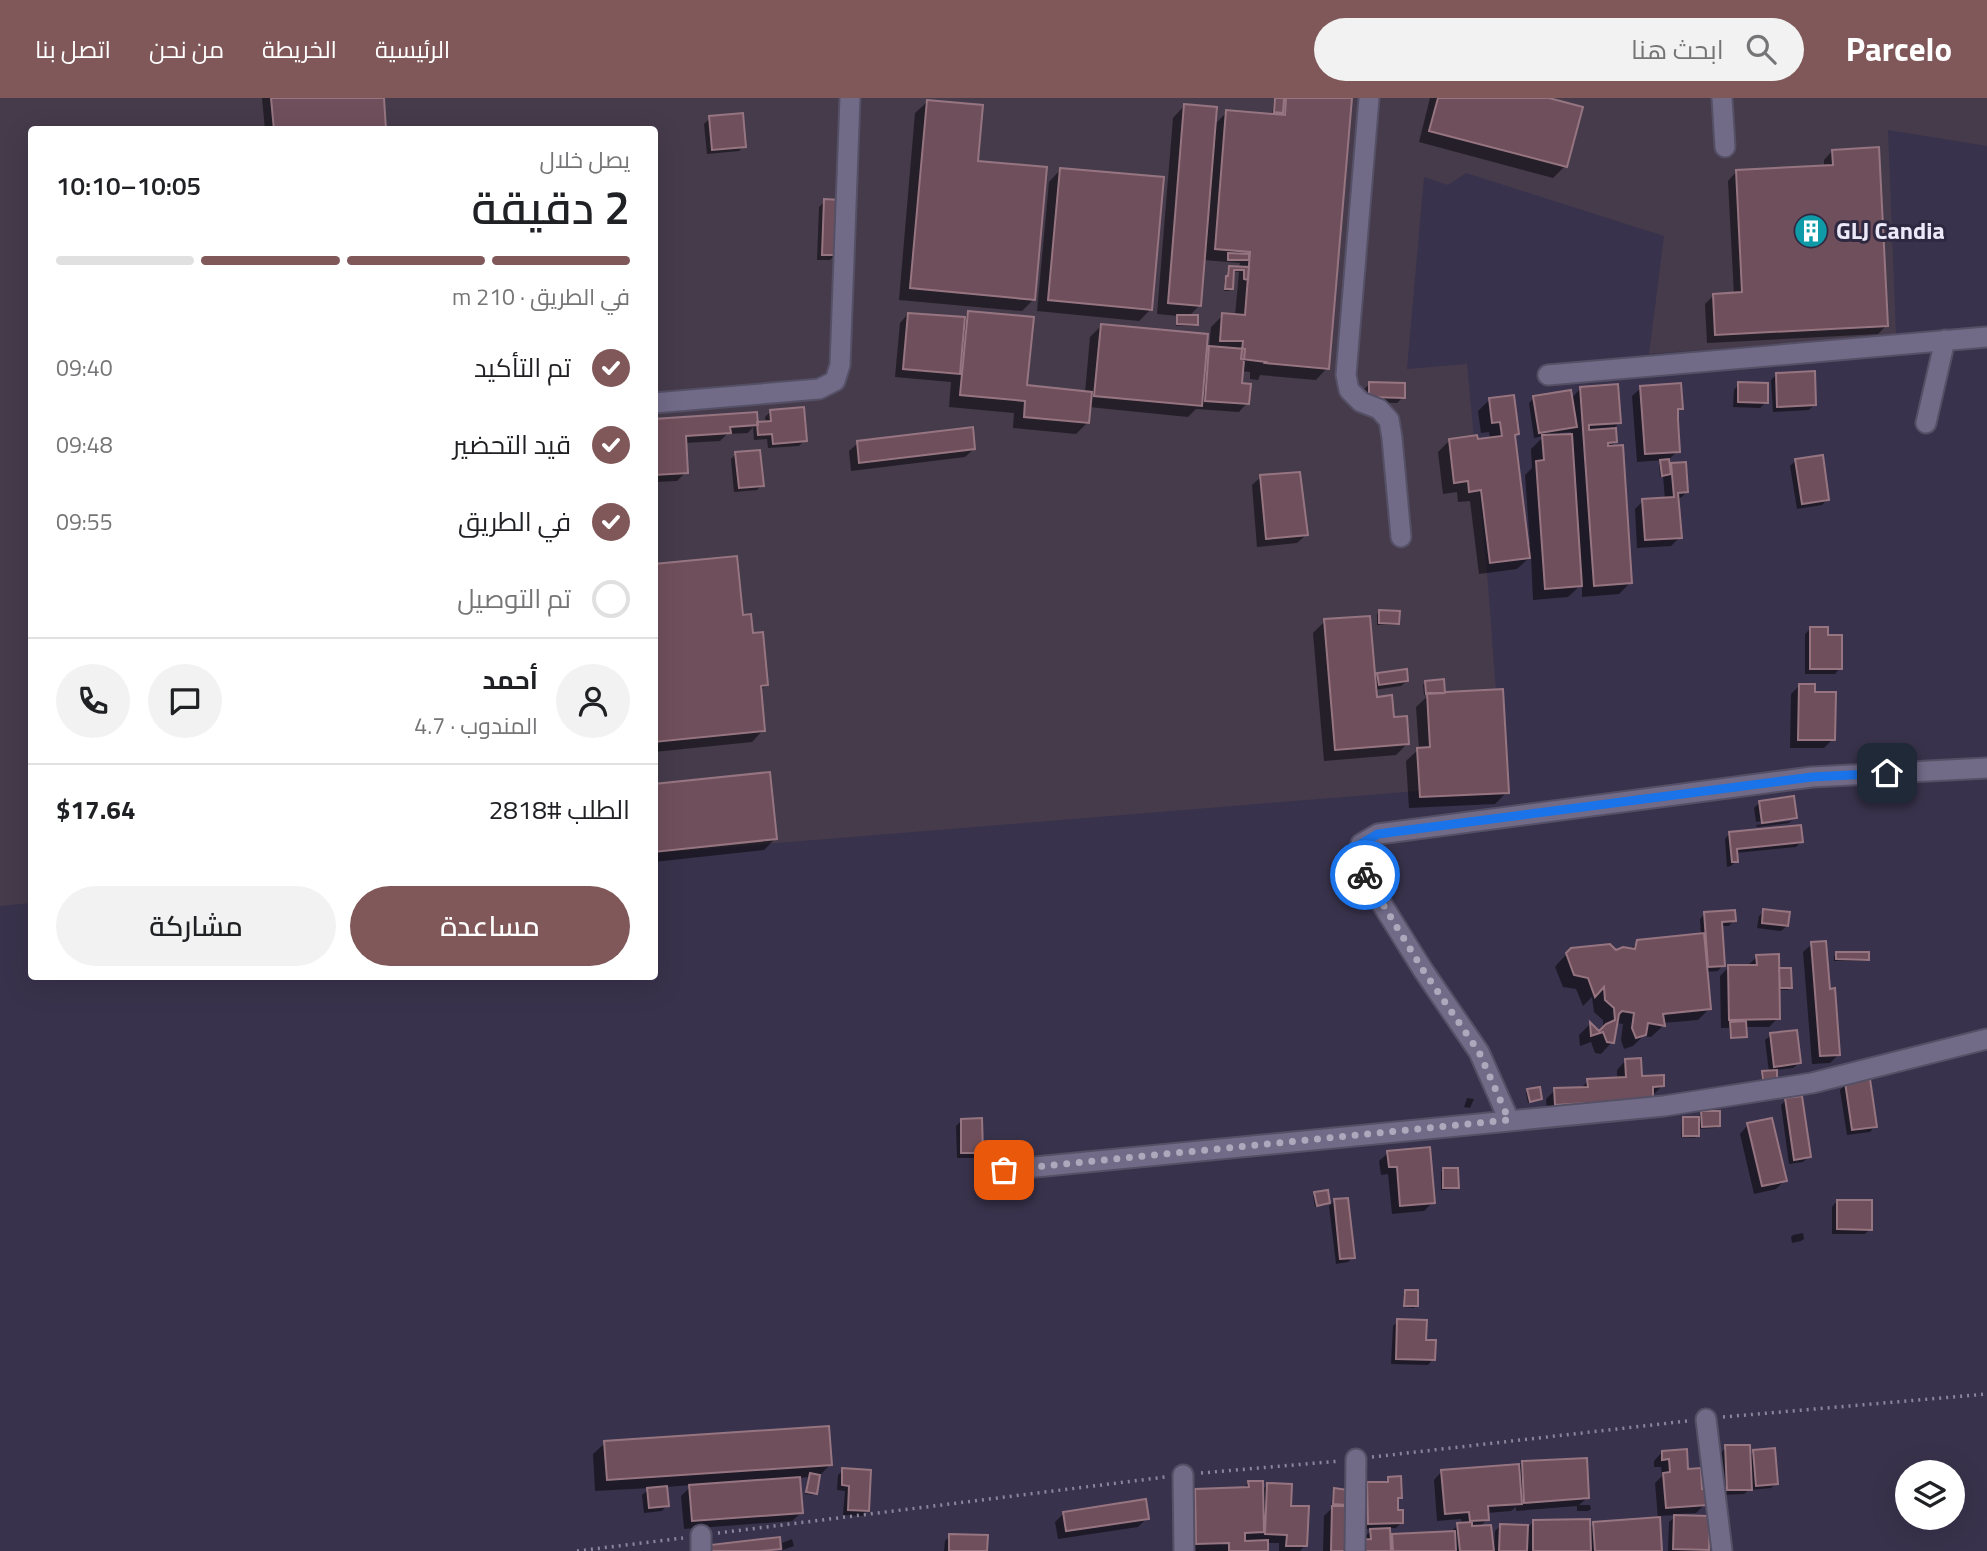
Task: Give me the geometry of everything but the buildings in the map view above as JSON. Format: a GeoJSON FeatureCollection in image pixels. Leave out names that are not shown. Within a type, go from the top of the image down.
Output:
{"type":"FeatureCollection","features":[{"type":"Feature","properties":{"kind":"street"},"geometry":{"type":"LineString","coordinates":[[658,403],[819,389],[835,381],[840,365],[850,98]]}},
{"type":"Feature","properties":{"kind":"street"},"geometry":{"type":"LineString","coordinates":[[1369,98],[1346,375],[1349,390],[1361,401],[1379,410],[1389,421],[1401,537]]}},
{"type":"Feature","properties":{"kind":"street"},"geometry":{"type":"LineString","coordinates":[[1723,98],[1725,147]]}},
{"type":"Feature","properties":{"kind":"street"},"geometry":{"type":"LineString","coordinates":[[1548,375],[1987,337]]}},
{"type":"Feature","properties":{"kind":"street"},"geometry":{"type":"LineString","coordinates":[[1926,423],[1945,340]]}},
{"type":"Feature","properties":{"kind":"street"},"geometry":{"type":"LineString","coordinates":[[1509,1120],[1479,1052],[1423,970],[1367,880],[1358,860],[1361,844],[1378,834],[1812,777],[1987,768]]}},
{"type":"Feature","properties":{"kind":"street"},"geometry":{"type":"LineString","coordinates":[[1004,1170],[1664,1105],[1812,1083],[1987,1038]]}},
{"type":"Feature","properties":{"kind":"street"},"geometry":{"type":"LineString","coordinates":[[1706,1419],[1722,1551]]}},
{"type":"Feature","properties":{"kind":"street"},"geometry":{"type":"LineString","coordinates":[[1355,1551],[1356,1459]]}},
{"type":"Feature","properties":{"kind":"street"},"geometry":{"type":"LineString","coordinates":[[1183,1475],[1184,1551]]}},
{"type":"Feature","properties":{"kind":"path"},"geometry":{"type":"LineString","coordinates":[[577,1551],[701,1543],[1183,1475],[1356,1459],[1706,1419],[1987,1394]]}},
{"type":"Feature","properties":{"kind":"shaded area"},"geometry":{"type":"Polygon","coordinates":[[[0,98],[1987,98],[1987,146],[1888,130],[1896,335],[1649,354],[1664,236],[1466,173],[1448,185],[1424,177],[1407,369],[1467,364],[1503,784],[658,853],[658,126],[28,126],[28,903],[0,906],[0,98]]]}},
{"type":"Feature","properties":{"kind":"way so far"},"geometry":{"type":"LineString","coordinates":[[1004,1170],[1509,1120],[1479,1052],[1423,970],[1365,875]]}},
{"type":"Feature","properties":{"kind":"place","name":"GLJ Candia"},"geometry":{"type":"Point","coordinates":[1811,231]}},
{"type":"Feature","properties":{"kind":"route"},"geometry":{"type":"LineString","coordinates":[[1365,875],[1358,860],[1361,844],[1378,834],[1812,777],[1887,773]]}}]}
